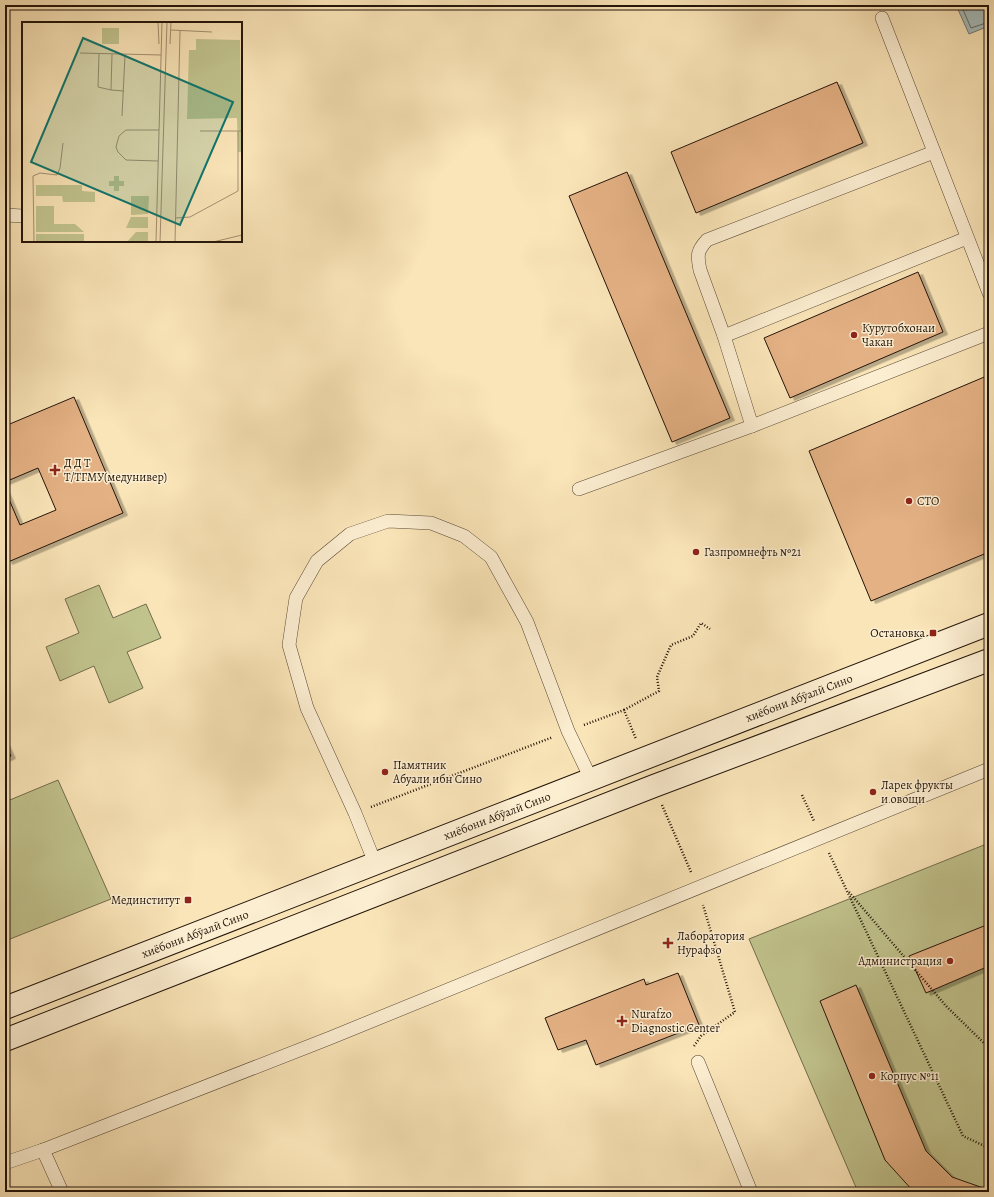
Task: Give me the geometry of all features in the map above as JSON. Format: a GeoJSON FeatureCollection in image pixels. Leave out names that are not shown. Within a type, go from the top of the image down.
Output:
{"type":"FeatureCollection","features":[{"type":"Feature","properties":{"kind":"main road","name":"хиёбони Абӯалӣ Сино"},"geometry":{"type":"LineString","coordinates":[[5,1008],[989,624]]}},
{"type":"Feature","properties":{"kind":"main road"},"geometry":{"type":"LineString","coordinates":[[5,1040],[654,786],[989,660]]}},
{"type":"Feature","properties":{"kind":"lane"},"geometry":{"type":"LineString","coordinates":[[882,18],[989,293]]}},
{"type":"Feature","properties":{"kind":"lane"},"geometry":{"type":"LineString","coordinates":[[752,426],[724,336],[700,270],[698,259],[699,248],[707,240],[934,152]]}},
{"type":"Feature","properties":{"kind":"lane"},"geometry":{"type":"LineString","coordinates":[[5,216],[22,216]]}},
{"type":"Feature","properties":{"kind":"lane"},"geometry":{"type":"LineString","coordinates":[[724,336],[968,238]]}},
{"type":"Feature","properties":{"kind":"lane"},"geometry":{"type":"LineString","coordinates":[[579,489],[752,426],[989,333]]}},
{"type":"Feature","properties":{"kind":"lane"},"geometry":{"type":"LineString","coordinates":[[375,863],[355,813],[307,708],[289,645],[296,598],[317,561],[350,534],[388,521],[431,523],[464,536],[491,557],[527,622],[568,732],[591,779]]}},
{"type":"Feature","properties":{"kind":"lane"},"geometry":{"type":"LineString","coordinates":[[5,1163],[43,1150],[330,1038],[989,769]]}},
{"type":"Feature","properties":{"kind":"lane"},"geometry":{"type":"LineString","coordinates":[[698,1062],[751,1192]]}},
{"type":"Feature","properties":{"kind":"lane"},"geometry":{"type":"LineString","coordinates":[[43,1150],[62,1192]]}},
{"type":"Feature","properties":{"kind":"path"},"geometry":{"type":"LineString","coordinates":[[355,813],[624,710],[659,691],[657,677],[671,645],[693,636],[701,623],[710,629]]}},
{"type":"Feature","properties":{"kind":"path"},"geometry":{"type":"LineString","coordinates":[[624,710],[643,759]]}},
{"type":"Feature","properties":{"kind":"path"},"geometry":{"type":"LineString","coordinates":[[654,786],[698,888],[735,1012],[701,1036],[692,1048],[698,1062]]}},
{"type":"Feature","properties":{"kind":"path"},"geometry":{"type":"LineString","coordinates":[[802,795],[964,1136],[989,1148]]}},
{"type":"Feature","properties":{"kind":"path"},"geometry":{"type":"LineString","coordinates":[[846,889],[946,1006],[989,1048]]}},
{"type":"Feature","properties":{"kind":"green space"},"geometry":{"type":"Polygon","coordinates":[[[99,585],[113,618],[146,604],[161,638],[127,652],[143,688],[109,703],[94,666],[60,681],[46,647],[79,633],[65,599],[99,585]]]}},
{"type":"Feature","properties":{"kind":"green space"},"geometry":{"type":"Polygon","coordinates":[[[58,780],[111,899],[5,941],[5,802],[58,780]]]}},
{"type":"Feature","properties":{"kind":"green space"},"geometry":{"type":"Polygon","coordinates":[[[989,843],[989,1192],[858,1192],[749,939],[989,843]]]}},
{"type":"Feature","properties":{"kind":"water"},"geometry":{"type":"Polygon","coordinates":[[[956,5],[989,5],[989,26],[969,34],[956,5]]]}},
{"type":"Feature","properties":{"kind":"building"},"geometry":{"type":"Polygon","coordinates":[[[837,82],[863,143],[696,213],[671,152],[837,82]]]}},
{"type":"Feature","properties":{"kind":"building"},"geometry":{"type":"Polygon","coordinates":[[[627,172],[730,418],[672,442],[569,196],[627,172]]]}},
{"type":"Feature","properties":{"kind":"building","name":"Курутобхонаи Чакан"},"geometry":{"type":"Polygon","coordinates":[[[918,272],[943,332],[790,398],[764,338],[918,272]]]}},
{"type":"Feature","properties":{"kind":"building","name":"СТО"},"geometry":{"type":"Polygon","coordinates":[[[989,375],[989,552],[871,601],[809,451],[989,375]]]}},
{"type":"Feature","properties":{"kind":"building","name":"Д Д Т Т/ТГМУ(медунивер)"},"geometry":{"type":"Polygon","coordinates":[[[74,397],[123,513],[8,562],[5,556],[5,490],[20,525],[56,510],[38,468],[5,482],[5,426],[74,397]]]}},
{"type":"Feature","properties":{"kind":"building"},"geometry":{"type":"Polygon","coordinates":[[[5,743],[11,756],[5,759],[5,743]]]}},
{"type":"Feature","properties":{"kind":"building","name":"Администрация"},"geometry":{"type":"Polygon","coordinates":[[[989,924],[989,966],[926,993],[909,956],[989,924]]]}},
{"type":"Feature","properties":{"kind":"building","name":"Nurafzo Diagnostic Center"},"geometry":{"type":"Polygon","coordinates":[[[678,973],[699,1025],[596,1065],[586,1040],[558,1050],[545,1018],[644,979],[646,985],[678,973]]]}},
{"type":"Feature","properties":{"kind":"building","name":"Корпус №11"},"geometry":{"type":"Polygon","coordinates":[[[856,985],[926,1151],[952,1177],[989,1190],[989,1192],[914,1192],[885,1160],[820,1001],[856,985]]]}},
{"type":"Feature","properties":{"kind":"place","name":"Курутобхонаи Чакан"},"geometry":{"type":"Point","coordinates":[854,335]}},
{"type":"Feature","properties":{"kind":"place","name":"Д Д Т Т/ТГМУ(медунивер)"},"geometry":{"type":"Point","coordinates":[55,470]}},
{"type":"Feature","properties":{"kind":"place","name":"СТО"},"geometry":{"type":"Point","coordinates":[909,501]}},
{"type":"Feature","properties":{"kind":"place","name":"Газпромнефть №21"},"geometry":{"type":"Point","coordinates":[696,552]}},
{"type":"Feature","properties":{"kind":"place","name":"Остановка"},"geometry":{"type":"Point","coordinates":[933,633]}},
{"type":"Feature","properties":{"kind":"place","name":"Памятник Абуали ибн Сино"},"geometry":{"type":"Point","coordinates":[385,772]}},
{"type":"Feature","properties":{"kind":"place","name":"Ларек фрукты и овощи"},"geometry":{"type":"Point","coordinates":[873,792]}},
{"type":"Feature","properties":{"kind":"place","name":"Мединститут"},"geometry":{"type":"Point","coordinates":[188,900]}},
{"type":"Feature","properties":{"kind":"place","name":"Лаборатория Нурафзо"},"geometry":{"type":"Point","coordinates":[668,943]}},
{"type":"Feature","properties":{"kind":"place","name":"Администрация"},"geometry":{"type":"Point","coordinates":[950,961]}},
{"type":"Feature","properties":{"kind":"place","name":"Nurafzo Diagnostic Center"},"geometry":{"type":"Point","coordinates":[622,1021]}},
{"type":"Feature","properties":{"kind":"place","name":"Корпус №11"},"geometry":{"type":"Point","coordinates":[872,1076]}}]}
